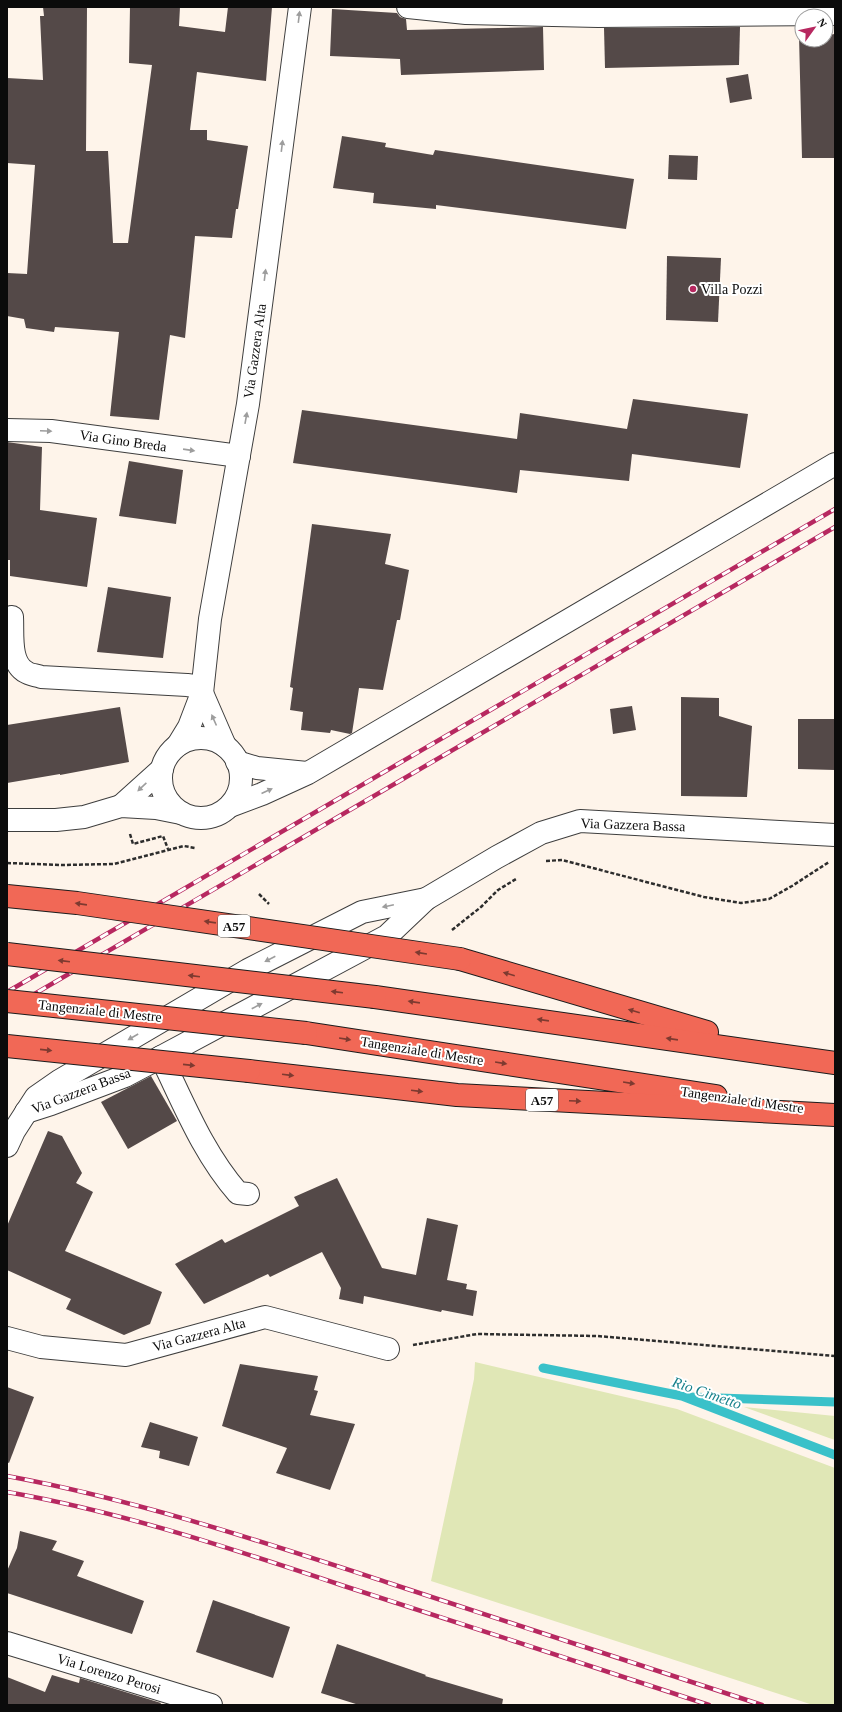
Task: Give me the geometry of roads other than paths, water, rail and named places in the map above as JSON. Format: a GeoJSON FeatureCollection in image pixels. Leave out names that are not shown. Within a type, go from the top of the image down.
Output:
{"type":"FeatureCollection","features":[{"type":"Feature","properties":{"kind":"highway","name":"A57"},"geometry":{"type":"LineString","coordinates":[[7,896],[77,903],[460,959],[779,1054]]}},
{"type":"Feature","properties":{"kind":"highway","name":"A57"},"geometry":{"type":"LineString","coordinates":[[7,954],[375,997],[835,1063]]}},
{"type":"Feature","properties":{"kind":"highway","name":"Tangenziale di Mestre"},"geometry":{"type":"LineString","coordinates":[[7,1001],[306,1033],[835,1114]]}},
{"type":"Feature","properties":{"kind":"highway","name":"A57"},"geometry":{"type":"LineString","coordinates":[[7,1046],[249,1071],[457,1095],[835,1114]]}},
{"type":"Feature","properties":{"kind":"street","name":"Via Gazzera Alta"},"geometry":{"type":"LineString","coordinates":[[178,745],[189,726],[202,690],[210,619],[248,404],[300,7]]}},
{"type":"Feature","properties":{"kind":"street"},"geometry":{"type":"LineString","coordinates":[[408,7],[466,13],[598,16],[835,14]]}},
{"type":"Feature","properties":{"kind":"street","name":"Via Gino Breda"},"geometry":{"type":"LineString","coordinates":[[7,430],[51,431],[239,456]]}},
{"type":"Feature","properties":{"kind":"street"},"geometry":{"type":"LineString","coordinates":[[7,820],[56,820],[84,817],[122,806],[156,808],[181,813],[191,817],[207,818],[222,812],[230,806],[262,794],[308,773],[835,464]]}},
{"type":"Feature","properties":{"kind":"street"},"geometry":{"type":"LineString","coordinates":[[12,617],[14,654],[16,662],[26,672],[41,676],[202,690],[240,773],[240,785],[237,796],[230,806]]}},
{"type":"Feature","properties":{"kind":"street"},"geometry":{"type":"LineString","coordinates":[[122,806],[162,769],[168,756],[178,745],[194,739],[210,739],[231,754],[257,768],[308,773]]}},
{"type":"Feature","properties":{"kind":"street"},"geometry":{"type":"LineString","coordinates":[[162,769],[162,786],[168,801],[181,813]]}},
{"type":"Feature","properties":{"kind":"street","name":"Via Gazzera Bassa"},"geometry":{"type":"LineString","coordinates":[[26,1112],[125,1076],[387,936],[426,898],[541,832],[580,821],[835,835]]}},
{"type":"Feature","properties":{"kind":"street","name":"Via Gazzera Bassa"},"geometry":{"type":"LineString","coordinates":[[26,1112],[36,1097],[58,1081],[248,970],[362,912],[426,898]]}},
{"type":"Feature","properties":{"kind":"street"},"geometry":{"type":"LineString","coordinates":[[161,1057],[206,1151],[222,1175],[238,1193],[248,1194]]}},
{"type":"Feature","properties":{"kind":"street"},"geometry":{"type":"LineString","coordinates":[[7,1146],[14,1131],[26,1112]]}},
{"type":"Feature","properties":{"kind":"street","name":"Via Gazzera Alta"},"geometry":{"type":"LineString","coordinates":[[7,1338],[41,1347],[126,1355],[265,1317],[388,1349]]}},
{"type":"Feature","properties":{"kind":"street","name":"Via Lorenzo Perosi"},"geometry":{"type":"LineString","coordinates":[[7,1643],[211,1705]]}},
{"type":"Feature","properties":{"kind":"waterway","name":"Rio Cimetto"},"geometry":{"type":"LineString","coordinates":[[543,1368],[682,1396],[835,1455]]}},
{"type":"Feature","properties":{"kind":"waterway"},"geometry":{"type":"LineString","coordinates":[[689,1397],[835,1402]]}},
{"type":"Feature","properties":{"kind":"railway"},"geometry":{"type":"LineString","coordinates":[[7,992],[835,509]]}},
{"type":"Feature","properties":{"kind":"railway"},"geometry":{"type":"LineString","coordinates":[[7,1010],[835,527]]}},
{"type":"Feature","properties":{"kind":"railway"},"geometry":{"type":"LineString","coordinates":[[7,1476],[104,1497],[247,1537],[762,1705]]}},
{"type":"Feature","properties":{"kind":"railway"},"geometry":{"type":"LineString","coordinates":[[7,1492],[93,1510],[219,1545],[709,1705]]}},
{"type":"Feature","properties":{"kind":"place","name":"Villa Pozzi"},"geometry":{"type":"Point","coordinates":[693,289]}}]}
